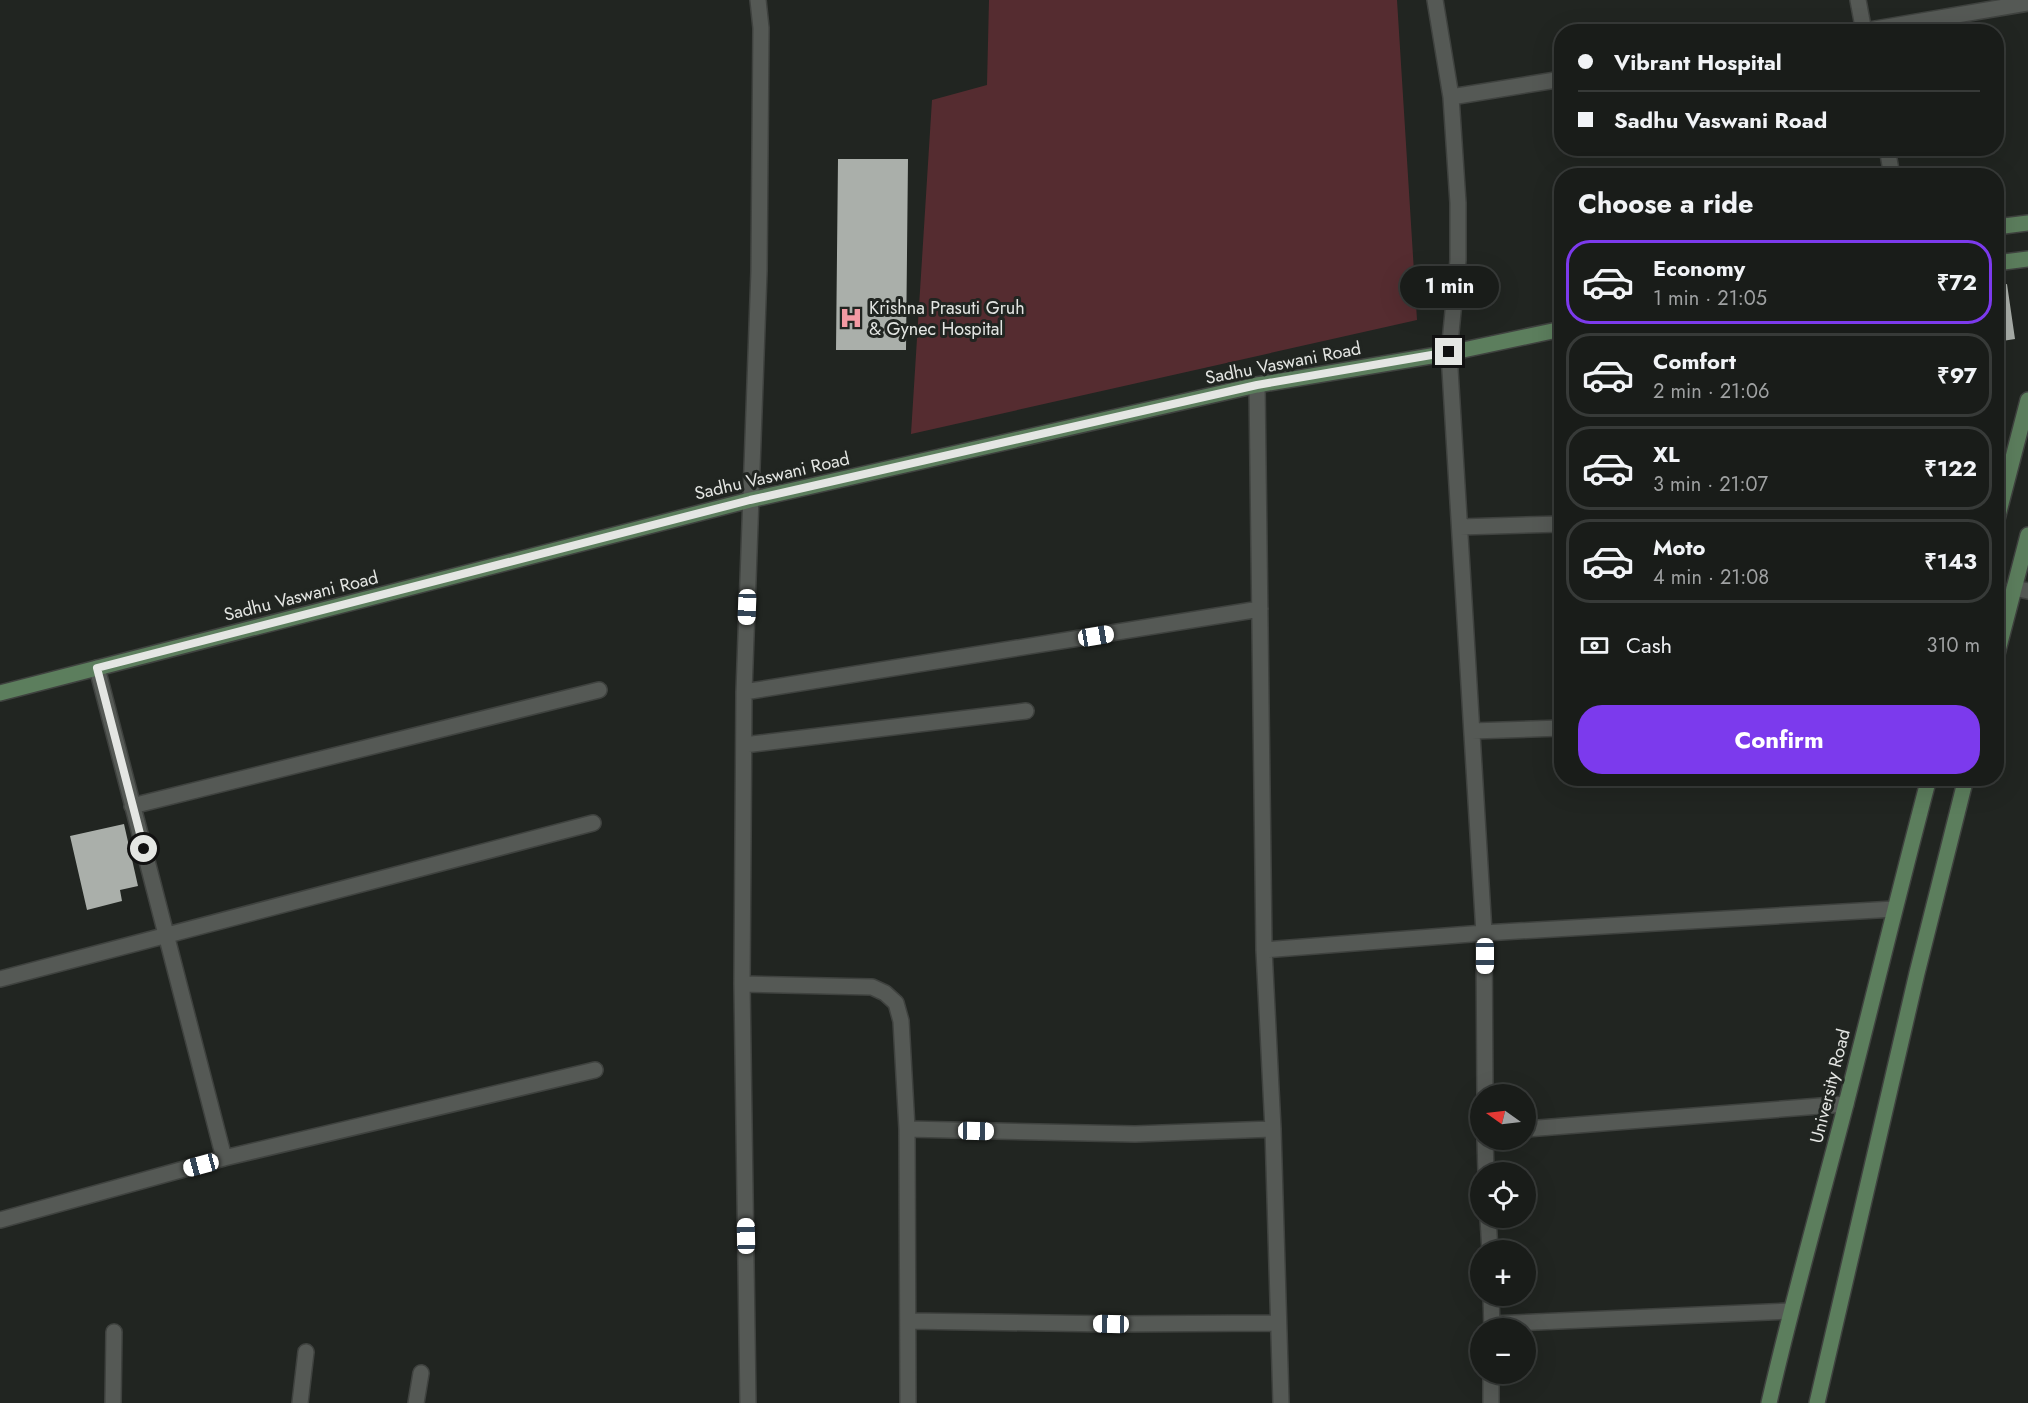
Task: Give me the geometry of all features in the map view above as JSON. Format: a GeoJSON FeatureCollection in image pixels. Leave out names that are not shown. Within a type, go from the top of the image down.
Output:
{"type":"FeatureCollection","features":[{"type":"Feature","properties":{"kind":"street"},"geometry":{"type":"LineString","coordinates":[[748,1403],[742,984],[744,692],[759,271],[761,28],[758,0]]}},
{"type":"Feature","properties":{"kind":"street"},"geometry":{"type":"LineString","coordinates":[[1435,0],[1451,97],[1458,203],[1458,260],[1449,352],[1484,933],[1485,1084]]}},
{"type":"Feature","properties":{"kind":"street"},"geometry":{"type":"LineString","coordinates":[[1858,0],[1861,24]]}},
{"type":"Feature","properties":{"kind":"street"},"geometry":{"type":"LineString","coordinates":[[1904,24],[2028,3]]}},
{"type":"Feature","properties":{"kind":"street"},"geometry":{"type":"LineString","coordinates":[[1451,97],[1554,80]]}},
{"type":"Feature","properties":{"kind":"street"},"geometry":{"type":"LineString","coordinates":[[2004,225],[2028,223]]}},
{"type":"Feature","properties":{"kind":"street"},"geometry":{"type":"LineString","coordinates":[[2004,261],[2028,259]]}},
{"type":"Feature","properties":{"kind":"street","name":"Sadhu Vaswani Road"},"geometry":{"type":"LineString","coordinates":[[0,693],[750,500],[1257,385],[1449,352],[1554,331]]}},
{"type":"Feature","properties":{"kind":"street"},"geometry":{"type":"LineString","coordinates":[[1257,385],[1264,950],[1273,1129],[1281,1403]]}},
{"type":"Feature","properties":{"kind":"street"},"geometry":{"type":"LineString","coordinates":[[2004,492],[2028,400]]}},
{"type":"Feature","properties":{"kind":"street"},"geometry":{"type":"LineString","coordinates":[[1460,527],[1554,525]]}},
{"type":"Feature","properties":{"kind":"street"},"geometry":{"type":"LineString","coordinates":[[2004,636],[2021,590],[2028,535]]}},
{"type":"Feature","properties":{"kind":"street"},"geometry":{"type":"LineString","coordinates":[[744,692],[1260,609]]}},
{"type":"Feature","properties":{"kind":"street"},"geometry":{"type":"LineString","coordinates":[[97,668],[224,1158]]}},
{"type":"Feature","properties":{"kind":"street"},"geometry":{"type":"LineString","coordinates":[[132,806],[599,690]]}},
{"type":"Feature","properties":{"kind":"street"},"geometry":{"type":"LineString","coordinates":[[744,745],[1026,711]]}},
{"type":"Feature","properties":{"kind":"street"},"geometry":{"type":"LineString","coordinates":[[1472,731],[1554,728]]}},
{"type":"Feature","properties":{"kind":"street","name":"University Road"},"geometry":{"type":"LineString","coordinates":[[1769,1403],[1790,1311],[1846,1104],[1927,786]]}},
{"type":"Feature","properties":{"kind":"street"},"geometry":{"type":"LineString","coordinates":[[1817,1403],[1917,973],[1964,786]]}},
{"type":"Feature","properties":{"kind":"street"},"geometry":{"type":"LineString","coordinates":[[0,979],[593,823]]}},
{"type":"Feature","properties":{"kind":"street"},"geometry":{"type":"LineString","coordinates":[[1264,950],[1484,933],[1894,909]]}},
{"type":"Feature","properties":{"kind":"street"},"geometry":{"type":"LineString","coordinates":[[742,984],[872,987],[885,993],[896,1003],[901,1021],[907,1129],[908,1403]]}},
{"type":"Feature","properties":{"kind":"street"},"geometry":{"type":"LineString","coordinates":[[0,1220],[224,1158],[595,1070]]}},
{"type":"Feature","properties":{"kind":"street"},"geometry":{"type":"LineString","coordinates":[[1536,1128],[1846,1104]]}},
{"type":"Feature","properties":{"kind":"street"},"geometry":{"type":"LineString","coordinates":[[907,1129],[1135,1134],[1273,1129]]}},
{"type":"Feature","properties":{"kind":"street"},"geometry":{"type":"LineString","coordinates":[[1536,1324],[1790,1311]]}},
{"type":"Feature","properties":{"kind":"street"},"geometry":{"type":"LineString","coordinates":[[908,1321],[1111,1324],[1278,1323]]}},
{"type":"Feature","properties":{"kind":"street"},"geometry":{"type":"LineString","coordinates":[[113,1403],[114,1332]]}},
{"type":"Feature","properties":{"kind":"street"},"geometry":{"type":"LineString","coordinates":[[300,1403],[306,1352]]}},
{"type":"Feature","properties":{"kind":"street"},"geometry":{"type":"LineString","coordinates":[[416,1403],[421,1373]]}},
{"type":"Feature","properties":{"kind":"street"},"geometry":{"type":"LineString","coordinates":[[1491,1384],[1491,1403]]}},
{"type":"Feature","properties":{"kind":"shaded area"},"geometry":{"type":"Polygon","coordinates":[[[989,0],[1397,0],[1417,320],[911,434],[932,100],[987,85],[989,0]]]}},
{"type":"Feature","properties":{"kind":"building"},"geometry":{"type":"Polygon","coordinates":[[[838,159],[908,159],[906,350],[836,350],[838,159]]]}},
{"type":"Feature","properties":{"kind":"building"},"geometry":{"type":"Polygon","coordinates":[[[2007,284],[2015,339],[2004,341],[2004,285],[2007,284]]]}},
{"type":"Feature","properties":{"kind":"building"},"geometry":{"type":"Polygon","coordinates":[[[124,824],[138,886],[120,890],[122,901],[87,910],[70,836],[124,824]]]}},
{"type":"Feature","properties":{"kind":"place","name":"Krishna Prasuti Gruh & Gynec Hospital"},"geometry":{"type":"Point","coordinates":[851,318]}},
{"type":"Feature","properties":{"kind":"route"},"geometry":{"type":"LineString","coordinates":[[144,849],[97,668],[750,500],[1257,385],[1449,352]]}}]}
